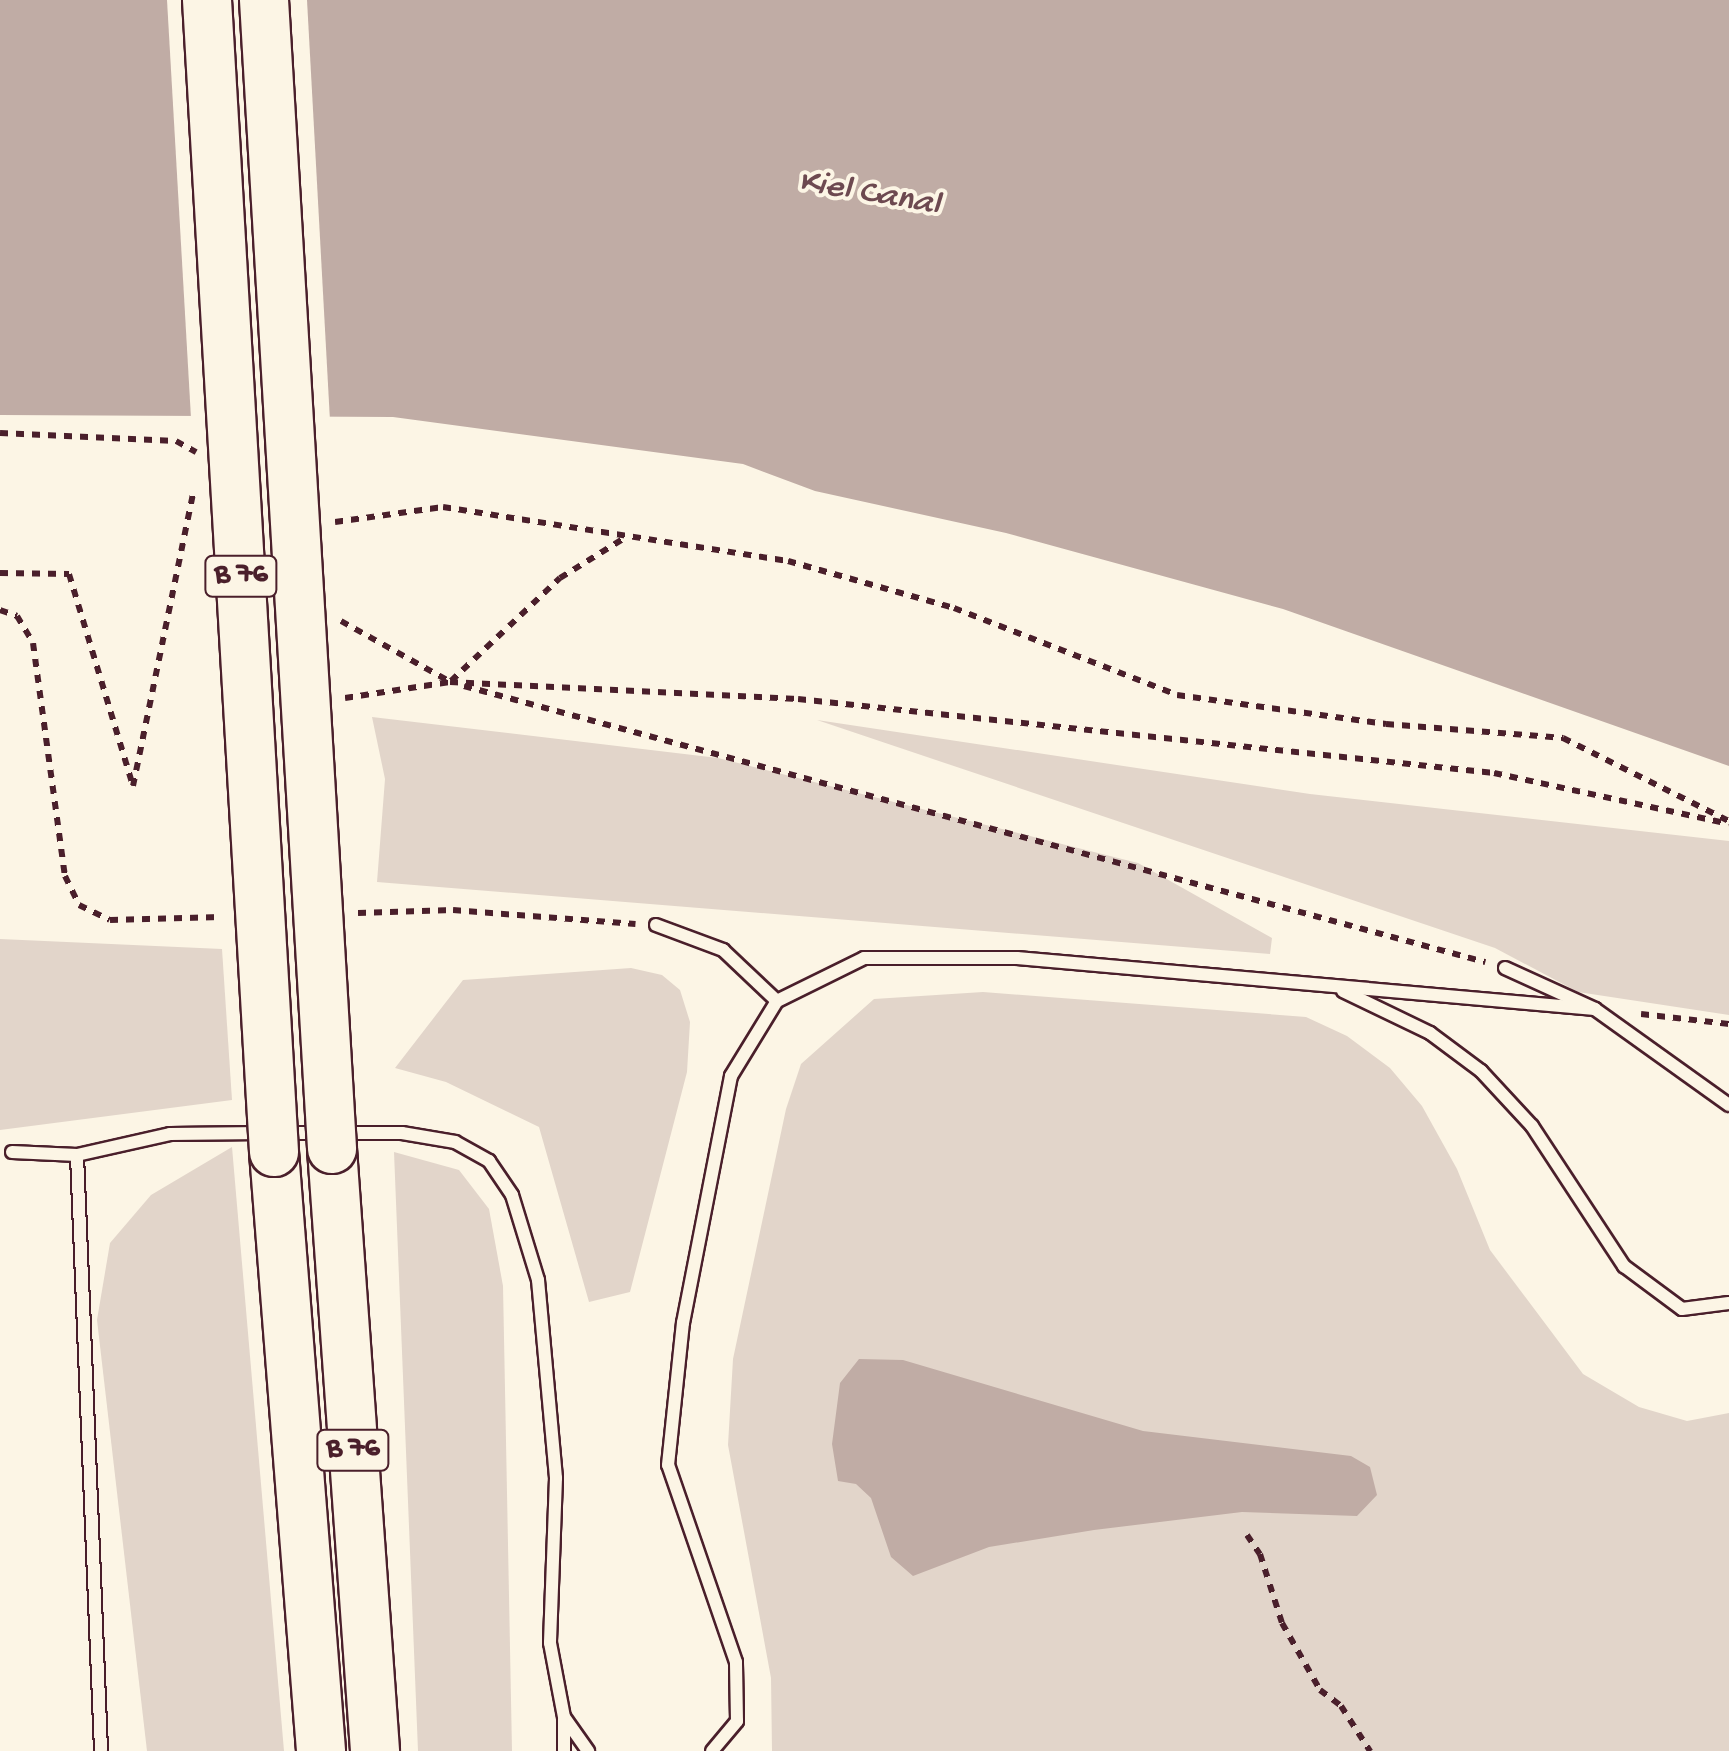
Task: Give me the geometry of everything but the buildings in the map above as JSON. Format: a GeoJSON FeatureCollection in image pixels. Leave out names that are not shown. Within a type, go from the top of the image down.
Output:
{"type":"FeatureCollection","features":[{"type":"Feature","properties":{"kind":"highway","name":"B 76"},"geometry":{"type":"LineString","coordinates":[[207,0],[274,1152],[321,1751]]}},
{"type":"Feature","properties":{"kind":"highway","name":"B 76"},"geometry":{"type":"LineString","coordinates":[[264,0],[332,1149],[375,1751]]}},
{"type":"Feature","properties":{"kind":"lane"},"geometry":{"type":"LineString","coordinates":[[656,925],[724,950],[777,1002]]}},
{"type":"Feature","properties":{"kind":"lane"},"geometry":{"type":"LineString","coordinates":[[712,1751],[737,1721],[736,1662],[668,1465],[683,1323],[730,1076],[754,1028],[777,1002],[864,958],[1017,958],[1594,1009]]}},
{"type":"Feature","properties":{"kind":"lane"},"geometry":{"type":"LineString","coordinates":[[1505,968],[1594,1009],[1729,1105]]}},
{"type":"Feature","properties":{"kind":"lane"},"geometry":{"type":"LineString","coordinates":[[1336,987],[1430,1032],[1481,1071],[1532,1126],[1624,1266],[1682,1309],[1729,1302]]}},
{"type":"Feature","properties":{"kind":"lane"},"geometry":{"type":"LineString","coordinates":[[12,1152],[77,1155],[170,1134],[402,1133],[455,1142],[489,1162],[512,1195],[538,1280],[556,1478],[550,1643],[564,1717],[564,1751]]}},
{"type":"Feature","properties":{"kind":"lane"},"geometry":{"type":"LineString","coordinates":[[77,1155],[101,1751]]}},
{"type":"Feature","properties":{"kind":"lane"},"geometry":{"type":"LineString","coordinates":[[564,1717],[588,1751]]}},
{"type":"Feature","properties":{"kind":"path"},"geometry":{"type":"LineString","coordinates":[[0,573],[69,574],[133,786],[200,454]]}},
{"type":"Feature","properties":{"kind":"path"},"geometry":{"type":"LineString","coordinates":[[322,527],[443,507],[788,561],[954,608],[1177,695],[1386,724],[1563,738],[1729,823]]}},
{"type":"Feature","properties":{"kind":"path"},"geometry":{"type":"LineString","coordinates":[[450,682],[560,578],[628,536]]}},
{"type":"Feature","properties":{"kind":"path"},"geometry":{"type":"LineString","coordinates":[[0,610],[17,616]]}},
{"type":"Feature","properties":{"kind":"path"},"geometry":{"type":"LineString","coordinates":[[450,682],[798,699],[1494,773],[1729,823]]}},
{"type":"Feature","properties":{"kind":"path"},"geometry":{"type":"LineString","coordinates":[[450,682],[789,778],[1148,866],[1505,968]]}},
{"type":"Feature","properties":{"kind":"path"},"geometry":{"type":"LineString","coordinates":[[1594,1009],[1729,1024]]}},
{"type":"Feature","properties":{"kind":"path"},"geometry":{"type":"LineString","coordinates":[[1247,1534],[1260,1554],[1282,1623],[1320,1690],[1341,1706],[1370,1751]]}},
{"type":"Feature","properties":{"kind":"shaded area"},"geometry":{"type":"Polygon","coordinates":[[[372,717],[718,758],[1138,863],[1272,938],[1270,954],[377,882],[385,779],[372,717]]]}},
{"type":"Feature","properties":{"kind":"shaded area"},"geometry":{"type":"Polygon","coordinates":[[[817,720],[1310,794],[1729,841],[1729,1015],[1578,992],[1495,948],[817,720]]]}},
{"type":"Feature","properties":{"kind":"shaded area"},"geometry":{"type":"Polygon","coordinates":[[[0,939],[222,949],[232,1100],[0,1130],[0,939]]]}},
{"type":"Feature","properties":{"kind":"shaded area"},"geometry":{"type":"Polygon","coordinates":[[[631,968],[662,975],[680,990],[690,1022],[687,1072],[630,1292],[589,1302],[539,1127],[446,1082],[395,1068],[463,980],[631,968]]]}},
{"type":"Feature","properties":{"kind":"shaded area"},"geometry":{"type":"Polygon","coordinates":[[[983,992],[1306,1017],[1347,1036],[1390,1068],[1422,1106],[1457,1169],[1490,1250],[1583,1374],[1639,1407],[1687,1421],[1729,1413],[1729,1751],[772,1751],[771,1678],[728,1445],[733,1359],[786,1109],[801,1064],[874,999],[983,992]]]}},
{"type":"Feature","properties":{"kind":"shaded area"},"geometry":{"type":"Polygon","coordinates":[[[232,1147],[284,1751],[147,1751],[97,1320],[110,1243],[151,1195],[232,1147]]]}},
{"type":"Feature","properties":{"kind":"shaded area"},"geometry":{"type":"Polygon","coordinates":[[[394,1152],[459,1170],[489,1209],[503,1286],[512,1751],[418,1751],[394,1152]]]}},
{"type":"Feature","properties":{"kind":"water","name":"Kiel Canal"},"geometry":{"type":"Polygon","coordinates":[[[0,0],[1729,0],[1729,766],[1283,609],[1006,533],[815,491],[743,464],[393,417],[0,415],[0,0]]]}},
{"type":"Feature","properties":{"kind":"water"},"geometry":{"type":"Polygon","coordinates":[[[859,1359],[903,1360],[1143,1431],[1351,1456],[1370,1467],[1377,1495],[1357,1516],[1242,1512],[1094,1530],[989,1547],[913,1576],[891,1557],[871,1498],[856,1484],[838,1481],[832,1444],[840,1383],[859,1359]]]}},
{"type":"Feature","properties":{"kind":"pier"},"geometry":{"type":"Polygon","coordinates":[[[167,0],[307,0],[330,421],[191,418],[167,0]]]}}]}
